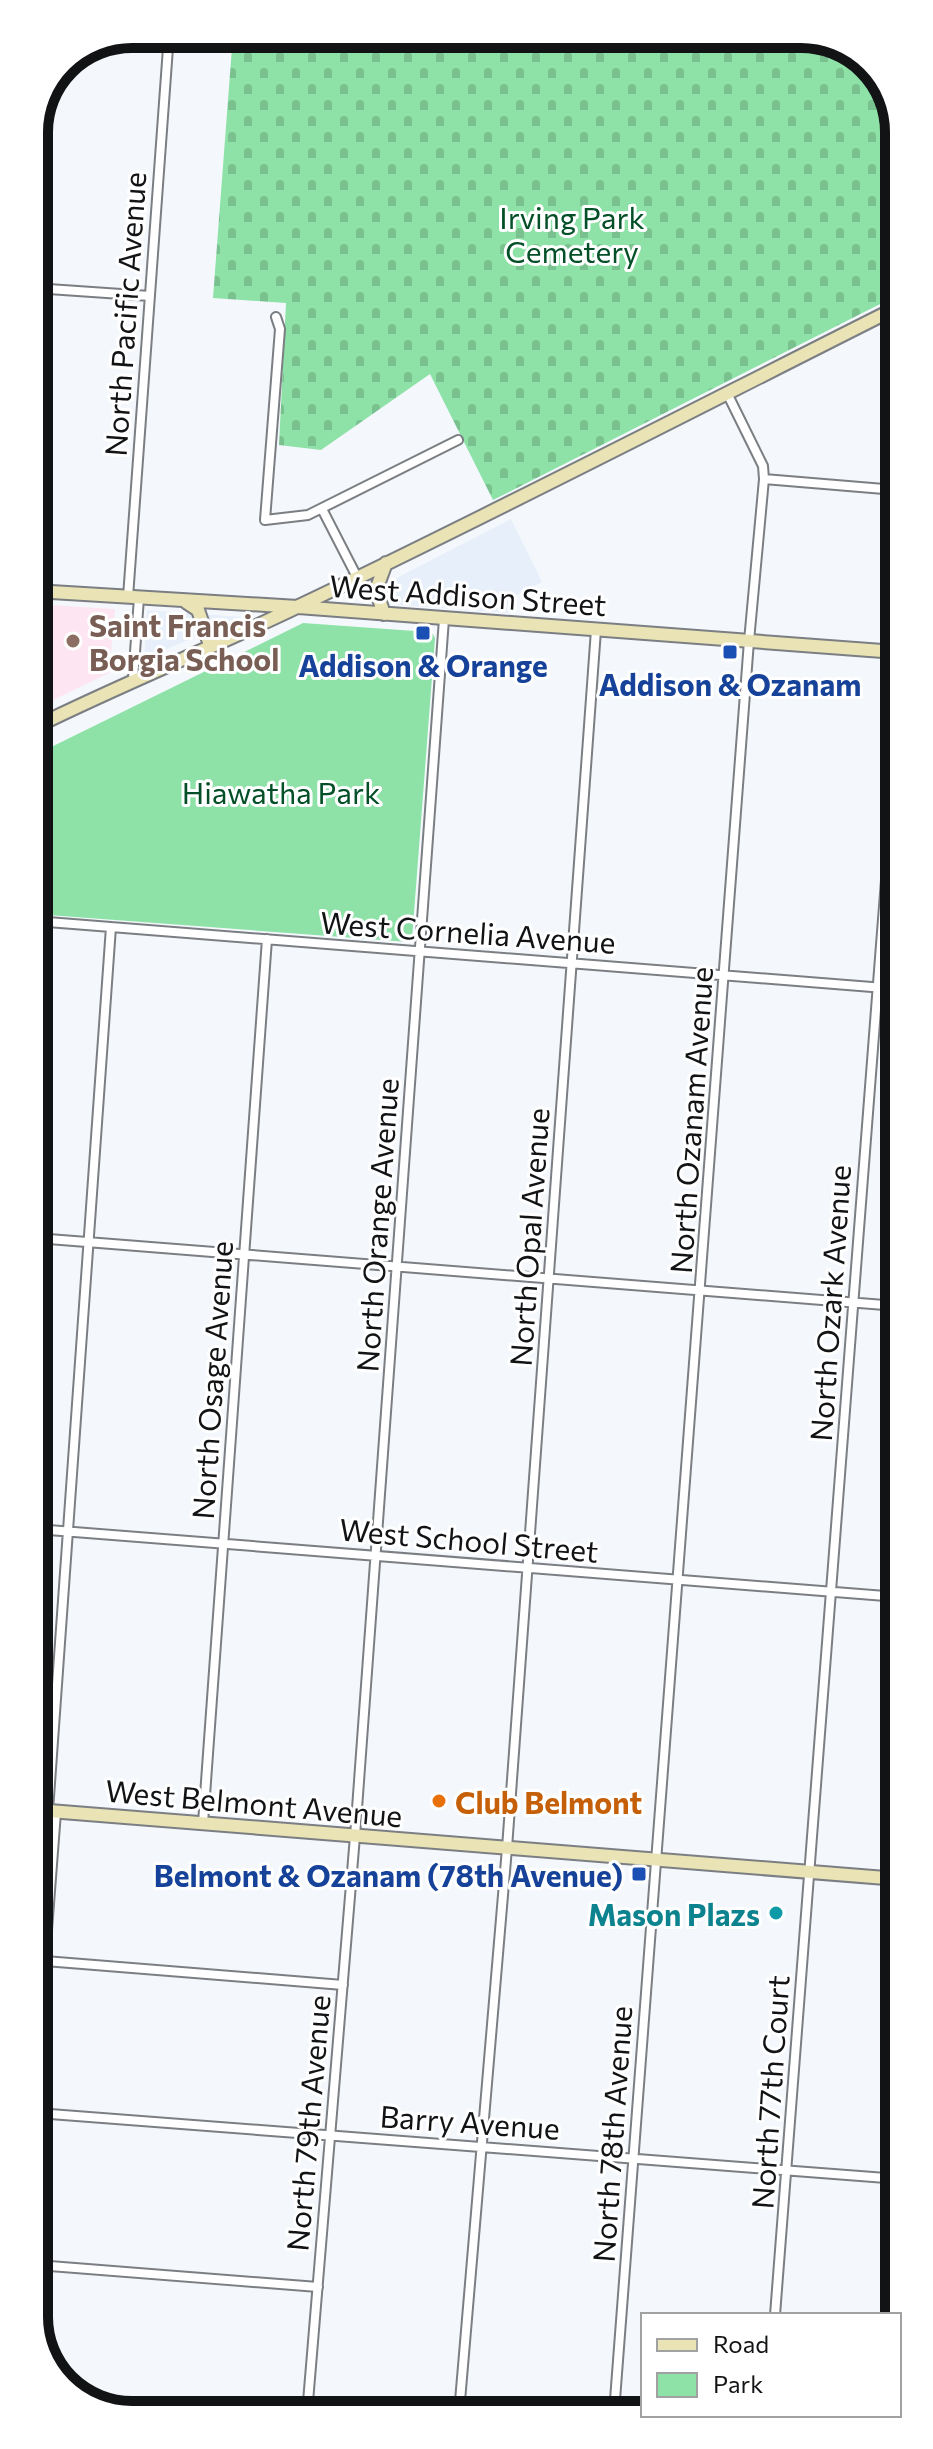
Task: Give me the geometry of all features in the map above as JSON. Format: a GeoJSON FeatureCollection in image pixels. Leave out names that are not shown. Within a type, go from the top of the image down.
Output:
{"type":"FeatureCollection","features":[{"type":"Feature","properties":{"kind":"main road"},"geometry":{"type":"LineString","coordinates":[[48,721],[133,679],[298,607],[885,314]]}},
{"type":"Feature","properties":{"kind":"main road"},"geometry":{"type":"LineString","coordinates":[[384,614],[376,590],[386,563]]}},
{"type":"Feature","properties":{"kind":"main road","name":"West Addison Street"},"geometry":{"type":"LineString","coordinates":[[48,592],[298,607],[885,651]]}},
{"type":"Feature","properties":{"kind":"main road"},"geometry":{"type":"LineString","coordinates":[[183,601],[198,610],[210,645]]}},
{"type":"Feature","properties":{"kind":"main road","name":"West Belmont Avenue"},"geometry":{"type":"LineString","coordinates":[[48,1811],[885,1878]]}},
{"type":"Feature","properties":{"kind":"street","name":"North Pacific Avenue"},"geometry":{"type":"LineString","coordinates":[[133,679],[133,597],[168,48]]}},
{"type":"Feature","properties":{"kind":"street"},"geometry":{"type":"LineString","coordinates":[[48,289],[150,296]]}},
{"type":"Feature","properties":{"kind":"street"},"geometry":{"type":"LineString","coordinates":[[276,317],[280,329],[265,520],[308,515],[458,440]]}},
{"type":"Feature","properties":{"kind":"street","name":"North Ozanam Avenue"},"geometry":{"type":"LineString","coordinates":[[657,1860],[749,641],[764,479],[763,466],[727,393]]}},
{"type":"Feature","properties":{"kind":"street"},"geometry":{"type":"LineString","coordinates":[[764,479],[885,489]]}},
{"type":"Feature","properties":{"kind":"street"},"geometry":{"type":"LineString","coordinates":[[322,509],[357,577]]}},
{"type":"Feature","properties":{"kind":"street","name":"North Orange Avenue"},"geometry":{"type":"LineString","coordinates":[[355,1836],[444,619]]}},
{"type":"Feature","properties":{"kind":"street","name":"North Opal Avenue"},"geometry":{"type":"LineString","coordinates":[[460,2401],[507,1848],[596,630]]}},
{"type":"Feature","properties":{"kind":"street","name":"North Ozark Avenue"},"geometry":{"type":"LineString","coordinates":[[808,1871],[885,887]]}},
{"type":"Feature","properties":{"kind":"street","name":"West Cornelia Avenue"},"geometry":{"type":"LineString","coordinates":[[48,922],[885,988]]}},
{"type":"Feature","properties":{"kind":"street"},"geometry":{"type":"LineString","coordinates":[[48,1798],[111,927]]}},
{"type":"Feature","properties":{"kind":"street","name":"North Osage Avenue"},"geometry":{"type":"LineString","coordinates":[[203,1823],[267,939]]}},
{"type":"Feature","properties":{"kind":"street"},"geometry":{"type":"LineString","coordinates":[[48,1239],[885,1305]]}},
{"type":"Feature","properties":{"kind":"street","name":"West School Street"},"geometry":{"type":"LineString","coordinates":[[48,1530],[885,1596]]}},
{"type":"Feature","properties":{"kind":"street","name":"North 79th Avenue"},"geometry":{"type":"LineString","coordinates":[[308,2401],[355,1836]]}},
{"type":"Feature","properties":{"kind":"street","name":"North 78th Avenue"},"geometry":{"type":"LineString","coordinates":[[615,2401],[657,1860]]}},
{"type":"Feature","properties":{"kind":"street","name":"North 77th Court"},"geometry":{"type":"LineString","coordinates":[[775,2313],[808,1871]]}},
{"type":"Feature","properties":{"kind":"street"},"geometry":{"type":"LineString","coordinates":[[48,1961],[343,1985]]}},
{"type":"Feature","properties":{"kind":"street","name":"Barry Avenue"},"geometry":{"type":"LineString","coordinates":[[48,2114],[885,2178]]}},
{"type":"Feature","properties":{"kind":"street"},"geometry":{"type":"LineString","coordinates":[[48,2266],[318,2287]]}},
{"type":"Feature","properties":{"kind":"shaded area"},"geometry":{"type":"Polygon","coordinates":[[[511,519],[542,582],[511,598],[510,613],[386,604],[385,584],[511,519]]]}},
{"type":"Feature","properties":{"kind":"shaded area","name":"Saint Francis Borgia School"},"geometry":{"type":"Polygon","coordinates":[[[48,605],[115,609],[109,673],[48,703],[48,605]]]}},
{"type":"Feature","properties":{"kind":"shaded area"},"geometry":{"type":"Polygon","coordinates":[[[147,610],[242,617],[144,659],[147,610]]]}},
{"type":"Feature","properties":{"kind":"green space","name":"Irving Park Cemetery"},"geometry":{"type":"Polygon","coordinates":[[[232,48],[807,48],[833,54],[848,62],[871,85],[882,110],[885,132],[885,302],[493,500],[430,374],[321,450],[279,445],[286,303],[213,298],[232,48]]]}},
{"type":"Feature","properties":{"kind":"green space","name":"Hiawatha Park"},"geometry":{"type":"Polygon","coordinates":[[[303,623],[433,634],[412,939],[409,942],[48,915],[48,749],[303,623]]]}},
{"type":"Feature","properties":{"kind":"place","name":"Addison & Orange"},"geometry":{"type":"Point","coordinates":[423,633]}},
{"type":"Feature","properties":{"kind":"place","name":"Saint Francis Borgia School"},"geometry":{"type":"Point","coordinates":[73,641]}},
{"type":"Feature","properties":{"kind":"place","name":"Addison & Ozanam"},"geometry":{"type":"Point","coordinates":[730,652]}},
{"type":"Feature","properties":{"kind":"place","name":"Club Belmont"},"geometry":{"type":"Point","coordinates":[439,1801]}},
{"type":"Feature","properties":{"kind":"place","name":"Belmont & Ozanam (78th Avenue)"},"geometry":{"type":"Point","coordinates":[639,1874]}},
{"type":"Feature","properties":{"kind":"place","name":"Mason Plazs"},"geometry":{"type":"Point","coordinates":[776,1913]}}]}
